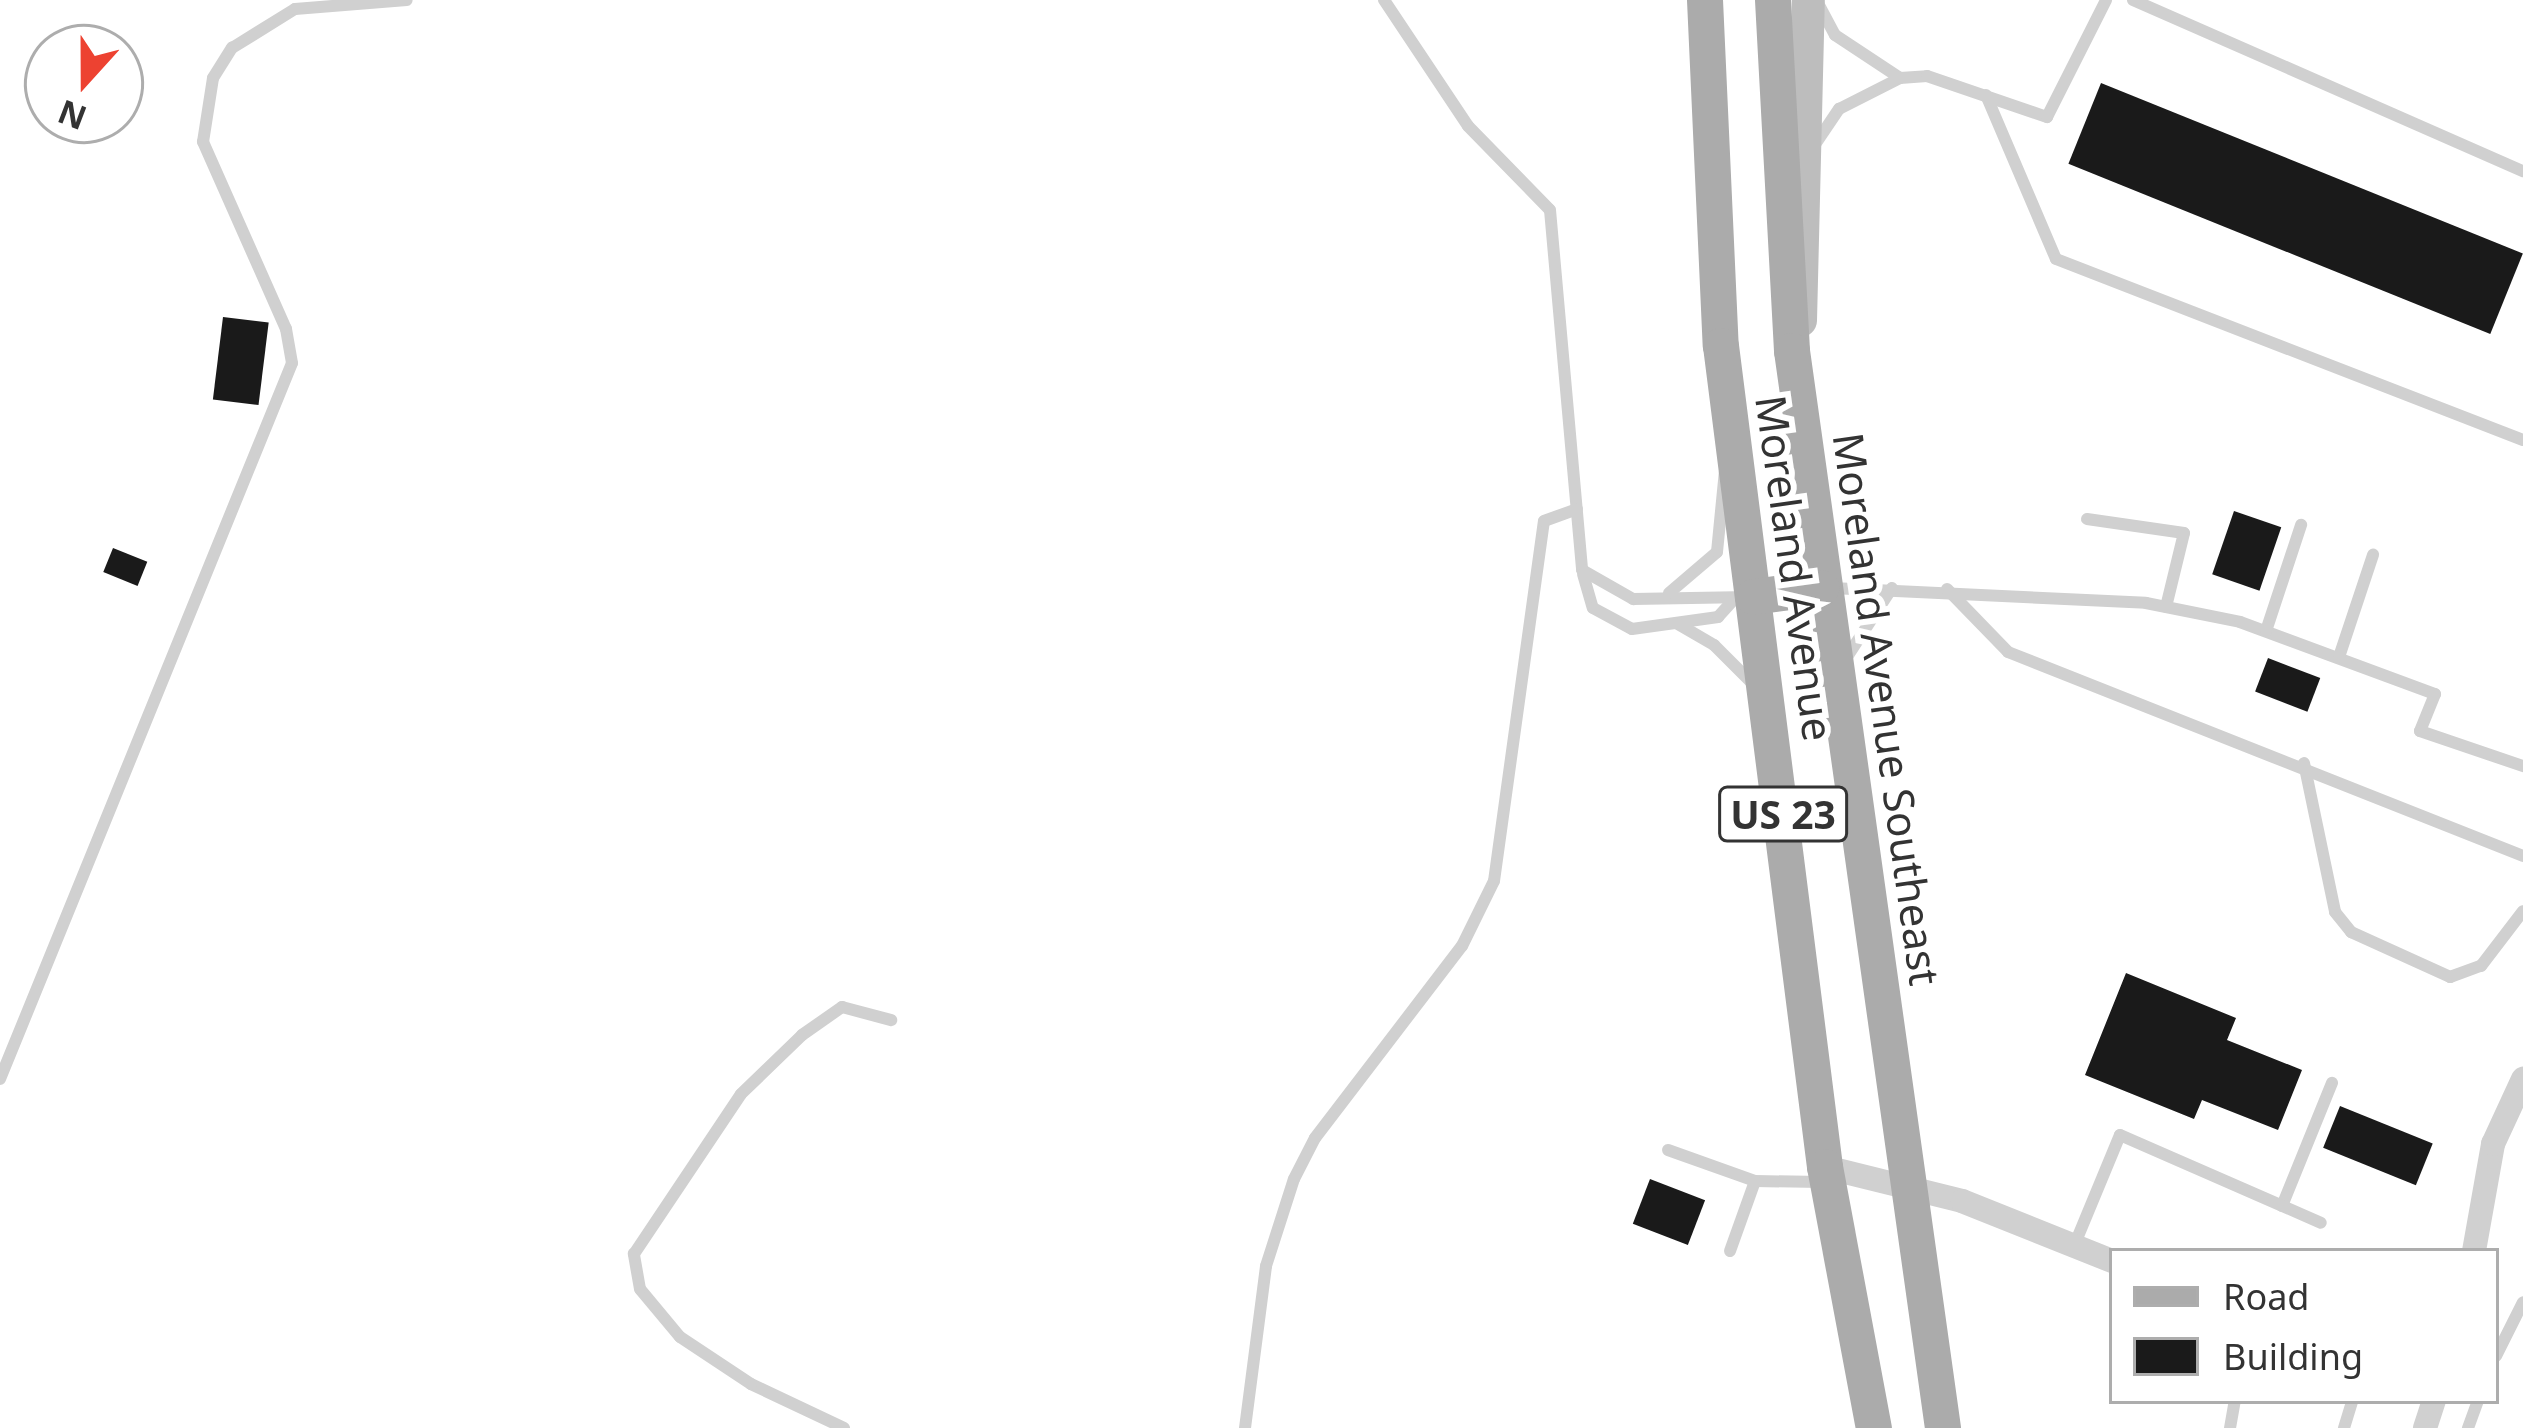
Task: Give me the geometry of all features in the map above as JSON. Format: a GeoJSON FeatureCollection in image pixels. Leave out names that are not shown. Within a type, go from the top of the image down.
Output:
{"type":"FeatureCollection","features":[{"type":"Feature","properties":{"kind":"main road","name":"Moreland Avenue"},"geometry":{"type":"LineString","coordinates":[[1705,0],[1716,277],[1743,598],[1767,699],[1826,1175],[1874,1428]]}},
{"type":"Feature","properties":{"kind":"main road","name":"Moreland Avenue Southeast"},"geometry":{"type":"LineString","coordinates":[[1773,0],[1792,351],[1821,588],[1943,1428]]}},
{"type":"Feature","properties":{"kind":"main road"},"geometry":{"type":"LineString","coordinates":[[1792,351],[1806,296],[1812,0]]}},
{"type":"Feature","properties":{"kind":"main road"},"geometry":{"type":"LineString","coordinates":[[1743,598],[1821,588]]}},
{"type":"Feature","properties":{"kind":"street"},"geometry":{"type":"LineString","coordinates":[[2475,1248],[2492,1144],[2523,1079]]}},
{"type":"Feature","properties":{"kind":"street"},"geometry":{"type":"LineString","coordinates":[[1826,1175],[1910,1189],[2109,1261]]}},
{"type":"Feature","properties":{"kind":"lane"},"geometry":{"type":"LineString","coordinates":[[0,1079],[292,362],[286,329],[203,142],[212,77],[232,48],[295,9],[407,0]]}},
{"type":"Feature","properties":{"kind":"lane"},"geometry":{"type":"LineString","coordinates":[[1384,0],[1468,126],[1550,210],[1582,570],[1593,608],[1611,621],[1652,629],[1718,616],[1743,598]]}},
{"type":"Feature","properties":{"kind":"lane"},"geometry":{"type":"LineString","coordinates":[[1812,0],[1835,35],[1900,78]]}},
{"type":"Feature","properties":{"kind":"lane"},"geometry":{"type":"LineString","coordinates":[[1807,158],[1839,109],[1900,78],[1928,76],[2047,117],[2106,0]]}},
{"type":"Feature","properties":{"kind":"lane"},"geometry":{"type":"LineString","coordinates":[[2133,0],[2523,171]]}},
{"type":"Feature","properties":{"kind":"lane"},"geometry":{"type":"LineString","coordinates":[[1986,95],[2056,259],[2523,440]]}},
{"type":"Feature","properties":{"kind":"lane"},"geometry":{"type":"LineString","coordinates":[[1669,593],[1718,551],[1720,488],[1733,441]]}},
{"type":"Feature","properties":{"kind":"lane"},"geometry":{"type":"LineString","coordinates":[[1245,1428],[1266,1266],[1294,1179],[1315,1138],[1462,946],[1494,881],[1544,521],[1577,509]]}},
{"type":"Feature","properties":{"kind":"lane"},"geometry":{"type":"LineString","coordinates":[[2086,519],[2184,533],[2166,607]]}},
{"type":"Feature","properties":{"kind":"lane"},"geometry":{"type":"LineString","coordinates":[[2266,631],[2301,525]]}},
{"type":"Feature","properties":{"kind":"lane"},"geometry":{"type":"LineString","coordinates":[[2339,657],[2373,555]]}},
{"type":"Feature","properties":{"kind":"lane"},"geometry":{"type":"LineString","coordinates":[[1582,570],[1604,590],[1649,599],[1669,593],[1743,598]]}},
{"type":"Feature","properties":{"kind":"lane"},"geometry":{"type":"LineString","coordinates":[[1821,588],[1946,588],[2166,607],[2266,631],[2435,694],[2420,731],[2523,766]]}},
{"type":"Feature","properties":{"kind":"lane"},"geometry":{"type":"LineString","coordinates":[[1836,689],[1854,638],[1892,588]]}},
{"type":"Feature","properties":{"kind":"lane"},"geometry":{"type":"LineString","coordinates":[[1946,588],[2008,652],[2303,764],[2523,856]]}},
{"type":"Feature","properties":{"kind":"lane"},"geometry":{"type":"LineString","coordinates":[[1678,624],[1714,645],[1767,699]]}},
{"type":"Feature","properties":{"kind":"lane"},"geometry":{"type":"LineString","coordinates":[[2303,764],[2335,912],[2351,932],[2450,976],[2482,966],[2523,911]]}},
{"type":"Feature","properties":{"kind":"lane"},"geometry":{"type":"LineString","coordinates":[[844,1428],[751,1384],[680,1337],[640,1289],[634,1254],[741,1094],[802,1035],[842,1007],[891,1020]]}},
{"type":"Feature","properties":{"kind":"lane"},"geometry":{"type":"LineString","coordinates":[[2282,1206],[2332,1083]]}},
{"type":"Feature","properties":{"kind":"lane"},"geometry":{"type":"LineString","coordinates":[[2074,1246],[2120,1135],[2320,1223]]}},
{"type":"Feature","properties":{"kind":"lane"},"geometry":{"type":"LineString","coordinates":[[1667,1150],[1755,1181],[1826,1175]]}},
{"type":"Feature","properties":{"kind":"lane"},"geometry":{"type":"LineString","coordinates":[[1730,1251],[1755,1181]]}},
{"type":"Feature","properties":{"kind":"lane"},"geometry":{"type":"LineString","coordinates":[[2499,1350],[2523,1302]]}},
{"type":"Feature","properties":{"kind":"building"},"geometry":{"type":"Polygon","coordinates":[[[2101,83],[2523,253],[2490,334],[2068,164],[2101,83]]]}},
{"type":"Feature","properties":{"kind":"building"},"geometry":{"type":"Polygon","coordinates":[[[223,317],[269,323],[259,405],[213,399],[223,317]]]}},
{"type":"Feature","properties":{"kind":"building"},"geometry":{"type":"Polygon","coordinates":[[[2234,511],[2281,527],[2259,591],[2212,574],[2234,511]]]}},
{"type":"Feature","properties":{"kind":"building"},"geometry":{"type":"Polygon","coordinates":[[[113,548],[147,562],[138,586],[103,572],[113,548]]]}},
{"type":"Feature","properties":{"kind":"building"},"geometry":{"type":"Polygon","coordinates":[[[2268,658],[2320,678],[2307,712],[2255,692],[2268,658]]]}},
{"type":"Feature","properties":{"kind":"building"},"geometry":{"type":"Polygon","coordinates":[[[2126,973],[2236,1018],[2227,1040],[2302,1070],[2278,1130],[2202,1100],[2194,1119],[2085,1075],[2126,973]]]}},
{"type":"Feature","properties":{"kind":"building"},"geometry":{"type":"Polygon","coordinates":[[[2340,1106],[2433,1143],[2416,1185],[2323,1148],[2340,1106]]]}},
{"type":"Feature","properties":{"kind":"building"},"geometry":{"type":"Polygon","coordinates":[[[1650,1179],[1705,1200],[1688,1245],[1633,1224],[1650,1179]]]}}]}
